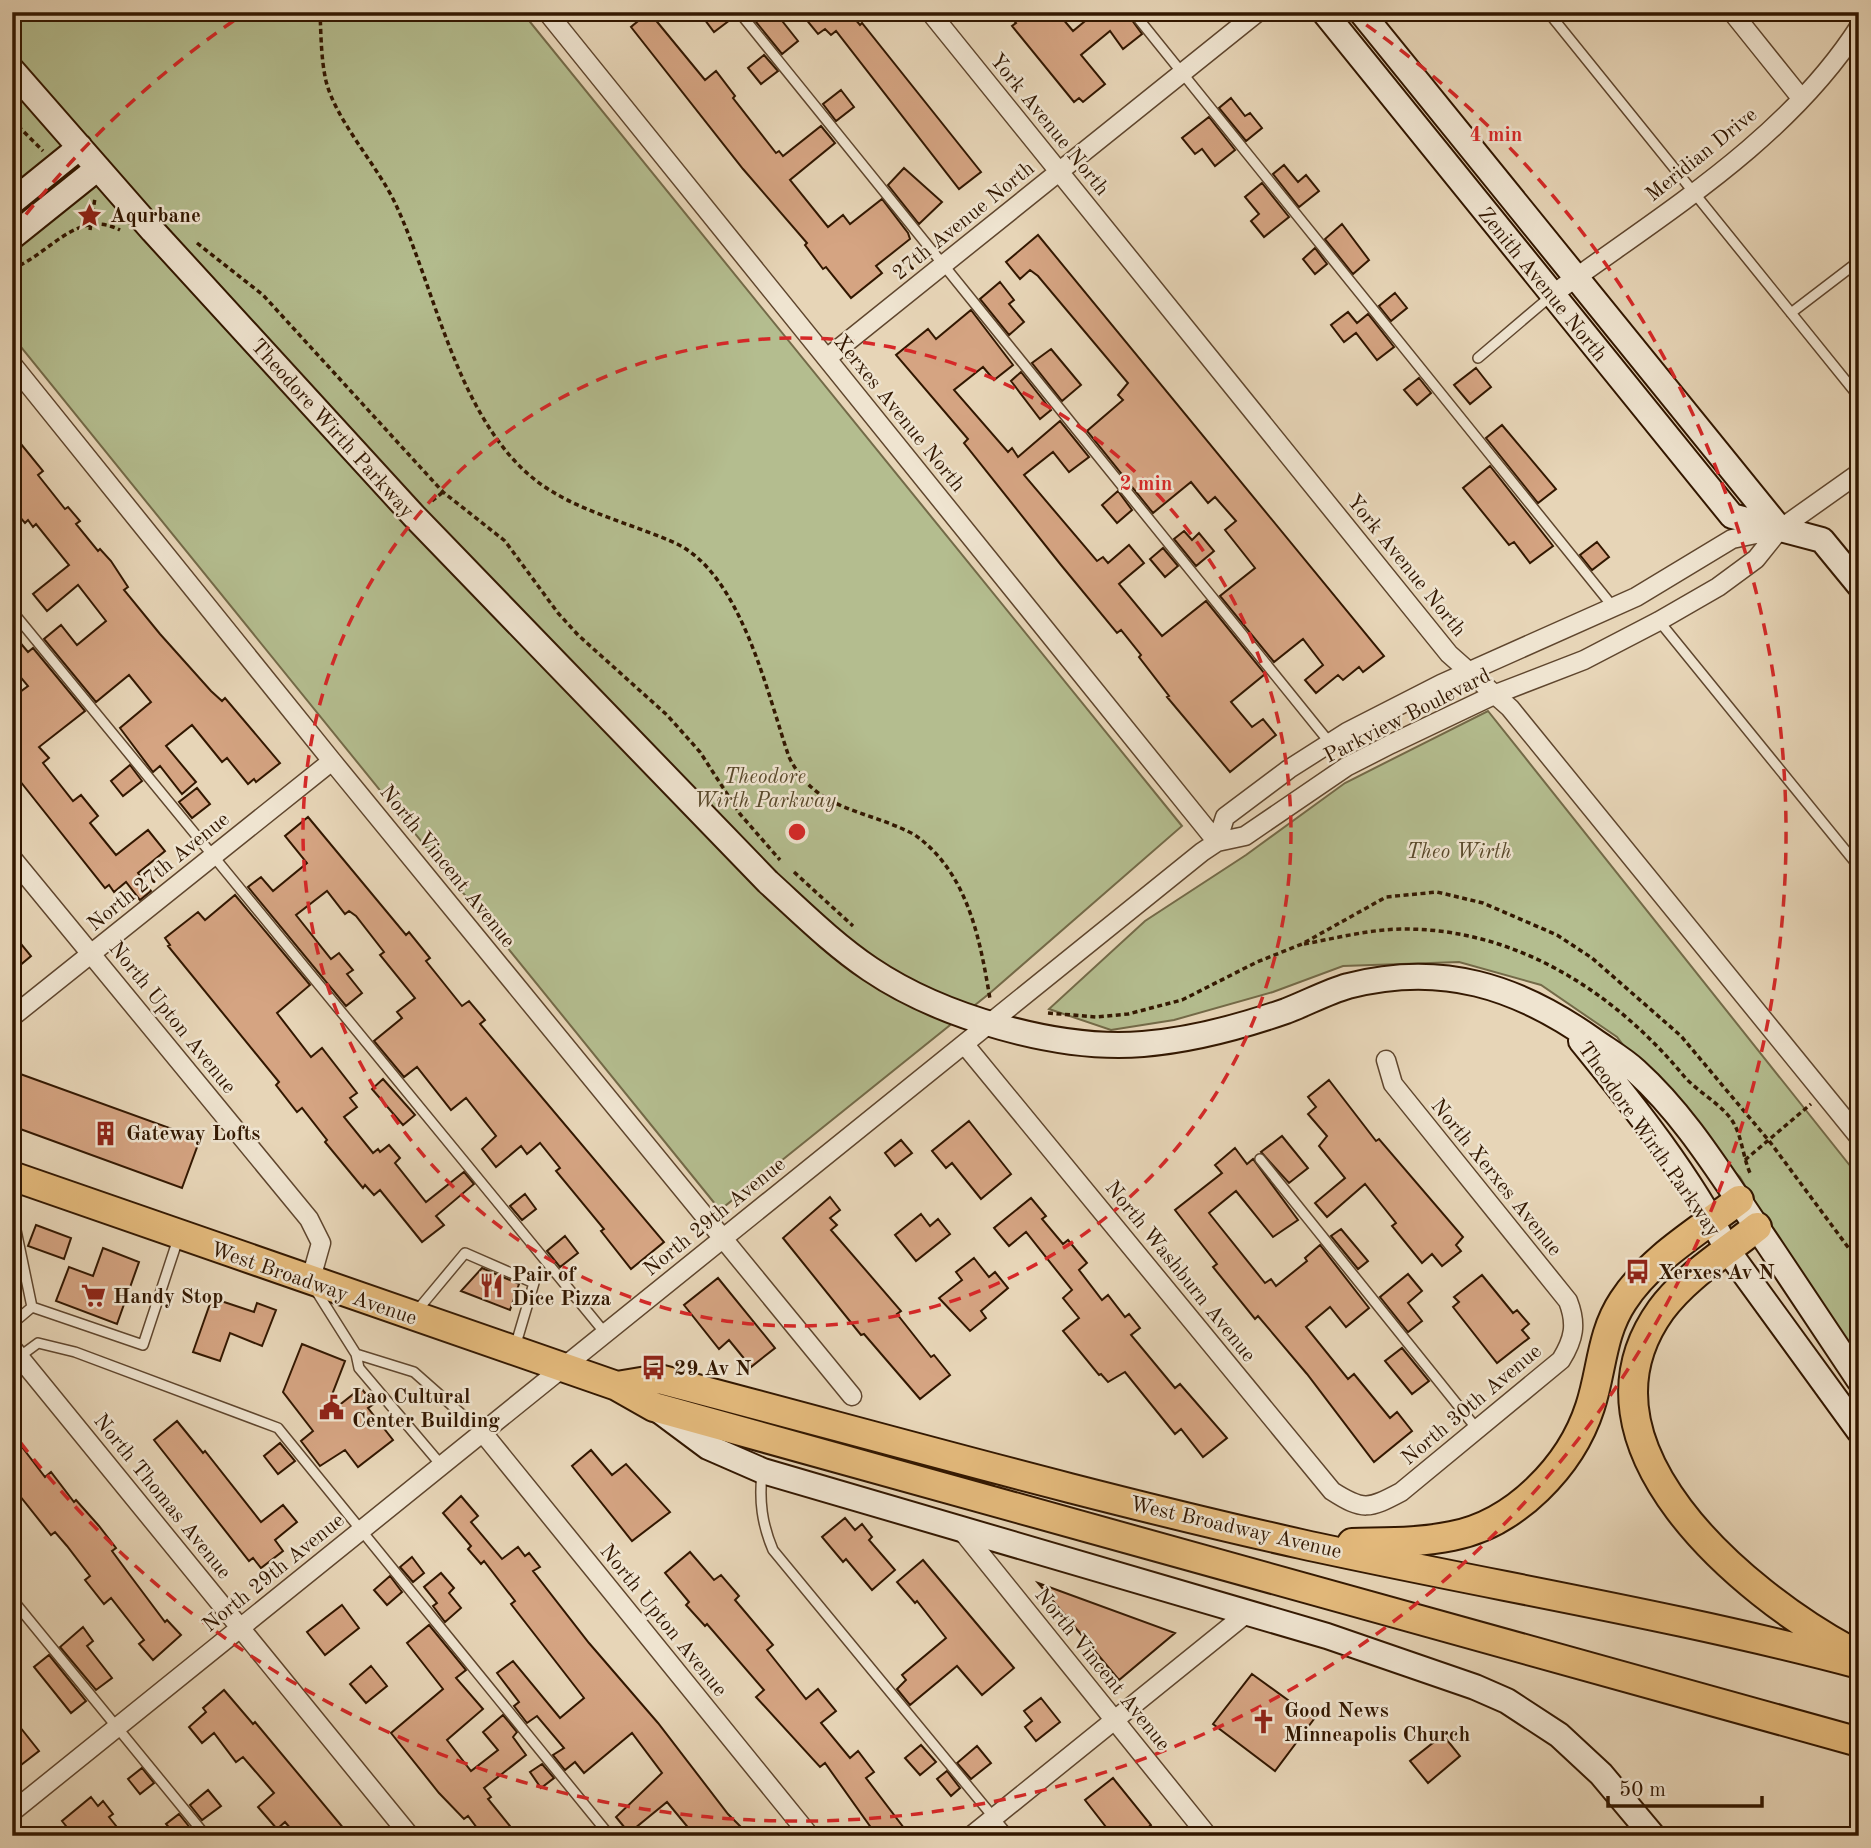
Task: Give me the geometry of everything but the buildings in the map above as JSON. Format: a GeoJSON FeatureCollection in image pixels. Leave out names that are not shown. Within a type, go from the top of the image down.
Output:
{"type":"FeatureCollection","features":[{"type":"Feature","properties":{"kind":"main road","name":"West Broadway Avenue"},"geometry":{"type":"LineString","coordinates":[[12,1176],[310,1282],[617,1386],[654,1407],[1859,1742]]}},
{"type":"Feature","properties":{"kind":"main road"},"geometry":{"type":"LineString","coordinates":[[1303,1545],[1442,1538],[1476,1530],[1506,1513],[1556,1470],[1577,1439],[1591,1404],[1602,1350],[1623,1300],[1648,1272],[1739,1200]]}},
{"type":"Feature","properties":{"kind":"main road"},"geometry":{"type":"LineString","coordinates":[[1758,1227],[1683,1284],[1661,1311],[1644,1342],[1637,1361],[1635,1394],[1647,1460],[1658,1482],[1720,1555],[1800,1622],[1859,1656]]}},
{"type":"Feature","properties":{"kind":"main road","name":"West Broadway Avenue"},"geometry":{"type":"LineString","coordinates":[[617,1386],[659,1379],[1183,1517],[1303,1545],[1755,1637],[1859,1664]]}},
{"type":"Feature","properties":{"kind":"street","name":"Xerxes Avenue North"},"geometry":{"type":"LineString","coordinates":[[547,12],[1217,842]]}},
{"type":"Feature","properties":{"kind":"street","name":"York Avenue North"},"geometry":{"type":"LineString","coordinates":[[930,12],[1450,654],[1496,694],[1824,1094],[1856,1128]]}},
{"type":"Feature","properties":{"kind":"street","name":"27th Avenue North"},"geometry":{"type":"LineString","coordinates":[[827,358],[1258,12]]}},
{"type":"Feature","properties":{"kind":"street","name":"Zenith Avenue North"},"geometry":{"type":"LineString","coordinates":[[1324,12],[1732,516],[1822,540],[1859,585]]}},
{"type":"Feature","properties":{"kind":"street","name":"Zenith Avenue North"},"geometry":{"type":"LineString","coordinates":[[1361,12],[1780,529]]}},
{"type":"Feature","properties":{"kind":"street"},"geometry":{"type":"LineString","coordinates":[[1732,12],[1801,98]]}},
{"type":"Feature","properties":{"kind":"street","name":"Meridian Drive"},"geometry":{"type":"LineString","coordinates":[[1552,295],[1754,145],[1801,98],[1859,27]]}},
{"type":"Feature","properties":{"kind":"street","name":"Theodore Wirth Parkway"},"geometry":{"type":"LineString","coordinates":[[12,70],[98,168],[145,237],[768,882],[821,930],[872,970],[930,1000],[991,1011],[1039,1038],[1090,1044],[1142,1044],[1192,1038],[1241,1025],[1346,987],[1395,977],[1437,975],[1518,996],[1563,1019],[1634,1069],[1657,1092],[1720,1171],[1859,1380]]}},
{"type":"Feature","properties":{"kind":"street"},"geometry":{"type":"LineString","coordinates":[[12,202],[80,147]]}},
{"type":"Feature","properties":{"kind":"street"},"geometry":{"type":"LineString","coordinates":[[12,237],[98,168]]}},
{"type":"Feature","properties":{"kind":"street","name":"North Vincent Avenue"},"geometry":{"type":"LineString","coordinates":[[12,364],[332,761],[852,1396]]}},
{"type":"Feature","properties":{"kind":"street","name":"Parkview Boulevard"},"geometry":{"type":"LineString","coordinates":[[1780,529],[1731,539],[1614,608],[1387,710],[1330,743],[1225,817],[1217,842],[1245,836],[1346,768],[1496,694],[1584,660],[1659,621],[1718,587],[1756,559],[1780,529],[1859,473]]}},
{"type":"Feature","properties":{"kind":"street","name":"North 27th Avenue"},"geometry":{"type":"LineString","coordinates":[[12,1017],[332,761]]}},
{"type":"Feature","properties":{"kind":"street","name":"North 29th Avenue"},"geometry":{"type":"LineString","coordinates":[[12,1812],[965,1045],[991,1011],[1217,842]]}},
{"type":"Feature","properties":{"kind":"street","name":"North Upton Avenue"},"geometry":{"type":"LineString","coordinates":[[12,858],[309,1219],[321,1244],[310,1282]]}},
{"type":"Feature","properties":{"kind":"street","name":"Theodore Wirth Parkway"},"geometry":{"type":"LineString","coordinates":[[1563,1019],[1634,1108],[1713,1221],[1728,1251],[1859,1431]]}},
{"type":"Feature","properties":{"kind":"street","name":"North Washburn Avenue"},"geometry":{"type":"LineString","coordinates":[[965,1045],[1332,1491],[1350,1503],[1375,1506]]}},
{"type":"Feature","properties":{"kind":"street","name":"North Xerxes Avenue"},"geometry":{"type":"LineString","coordinates":[[1386,1060],[1393,1084],[1568,1301],[1575,1320]]}},
{"type":"Feature","properties":{"kind":"street","name":"North 30th Avenue"},"geometry":{"type":"LineString","coordinates":[[1375,1506],[1401,1492],[1561,1360],[1571,1345],[1575,1320]]}},
{"type":"Feature","properties":{"kind":"street","name":"North Thomas Avenue"},"geometry":{"type":"LineString","coordinates":[[16,1352],[410,1836]]}},
{"type":"Feature","properties":{"kind":"street","name":"West Broadway Avenue"},"geometry":{"type":"LineString","coordinates":[[654,1407],[708,1447],[762,1471],[1327,1636],[1475,1687],[1507,1701],[1577,1750],[1653,1836]]}},
{"type":"Feature","properties":{"kind":"street","name":"North Upton Avenue"},"geometry":{"type":"LineString","coordinates":[[483,1433],[810,1836]]}},
{"type":"Feature","properties":{"kind":"street","name":"North Vincent Avenue"},"geometry":{"type":"LineString","coordinates":[[962,1531],[1208,1836]]}},
{"type":"Feature","properties":{"kind":"street"},"geometry":{"type":"LineString","coordinates":[[971,1836],[1247,1614]]}},
{"type":"Feature","properties":{"kind":"lane"},"geometry":{"type":"LineString","coordinates":[[739,12],[1330,743]]}},
{"type":"Feature","properties":{"kind":"lane"},"geometry":{"type":"LineString","coordinates":[[1133,12],[1614,608]]}},
{"type":"Feature","properties":{"kind":"lane"},"geometry":{"type":"LineString","coordinates":[[1548,12],[1695,190],[1859,397]]}},
{"type":"Feature","properties":{"kind":"lane"},"geometry":{"type":"LineString","coordinates":[[1791,313],[1859,261]]}},
{"type":"Feature","properties":{"kind":"lane"},"geometry":{"type":"LineString","coordinates":[[1478,358],[1552,295]]}},
{"type":"Feature","properties":{"kind":"lane"},"geometry":{"type":"LineString","coordinates":[[12,611],[605,1333]]}},
{"type":"Feature","properties":{"kind":"lane"},"geometry":{"type":"LineString","coordinates":[[1659,621],[1859,867]]}},
{"type":"Feature","properties":{"kind":"lane"},"geometry":{"type":"LineString","coordinates":[[1260,1158],[1477,1429]]}},
{"type":"Feature","properties":{"kind":"lane"},"geometry":{"type":"LineString","coordinates":[[12,1211],[32,1307]]}},
{"type":"Feature","properties":{"kind":"lane"},"geometry":{"type":"LineString","coordinates":[[32,1307],[143,1345],[179,1236]]}},
{"type":"Feature","properties":{"kind":"lane"},"geometry":{"type":"LineString","coordinates":[[412,1317],[465,1253],[534,1283],[513,1352]]}},
{"type":"Feature","properties":{"kind":"lane"},"geometry":{"type":"LineString","coordinates":[[310,1282],[356,1354],[359,1368],[442,1465]]}},
{"type":"Feature","properties":{"kind":"lane"},"geometry":{"type":"LineString","coordinates":[[12,1324],[32,1307]]}},
{"type":"Feature","properties":{"kind":"lane"},"geometry":{"type":"LineString","coordinates":[[16,1352],[38,1343],[75,1352],[278,1428],[610,1836]]}},
{"type":"Feature","properties":{"kind":"lane"},"geometry":{"type":"LineString","coordinates":[[356,1354],[414,1372],[483,1433]]}},
{"type":"Feature","properties":{"kind":"lane"},"geometry":{"type":"LineString","coordinates":[[762,1471],[760,1506],[764,1529],[773,1550],[1009,1836]]}},
{"type":"Feature","properties":{"kind":"lane"},"geometry":{"type":"LineString","coordinates":[[12,1599],[206,1836]]}},
{"type":"Feature","properties":{"kind":"path"},"geometry":{"type":"LineString","coordinates":[[320,12],[327,82],[395,204],[468,388],[495,435],[521,467],[545,486],[591,510],[676,543],[702,561],[736,612],[789,757],[799,776],[825,800],[915,835],[945,865],[957,882],[974,922],[991,1011]]}},
{"type":"Feature","properties":{"kind":"path"},"geometry":{"type":"LineString","coordinates":[[90,230],[95,198]]}},
{"type":"Feature","properties":{"kind":"path"},"geometry":{"type":"LineString","coordinates":[[12,269],[79,226],[93,223],[145,237]]}},
{"type":"Feature","properties":{"kind":"path"},"geometry":{"type":"LineString","coordinates":[[188,237],[262,295],[443,492],[505,541],[571,628],[667,715],[699,752],[748,824],[784,863],[857,929]]}},
{"type":"Feature","properties":{"kind":"path"},"geometry":{"type":"LineString","coordinates":[[1041,1013],[1096,1017],[1163,1007],[1302,944]]}},
{"type":"Feature","properties":{"kind":"path"},"geometry":{"type":"LineString","coordinates":[[979,995],[991,1011]]}},
{"type":"Feature","properties":{"kind":"path"},"geometry":{"type":"LineString","coordinates":[[1745,1161],[1824,1094]]}},
{"type":"Feature","properties":{"kind":"green space","name":"Theodore Wirth Parkway"},"geometry":{"type":"Polygon","coordinates":[[[12,12],[522,12],[1182,826],[990,993],[720,1210],[12,336],[12,12]]]}},
{"type":"Feature","properties":{"kind":"green space","name":"Theo Wirth"},"geometry":{"type":"Polygon","coordinates":[[[1488,711],[1859,1177],[1859,1380],[1740,1177],[1676,1114],[1617,1037],[1541,985],[1459,962],[1343,966],[1273,992],[1174,1020],[1111,1030],[1049,1009],[1145,921],[1246,855],[1345,783],[1488,711]]]}},
{"type":"Feature","properties":{"kind":"place","name":"Aqurbane"},"geometry":{"type":"Point","coordinates":[90,215]}},
{"type":"Feature","properties":{"kind":"place","name":"Gateway Lofts"},"geometry":{"type":"Point","coordinates":[106,1133]}},
{"type":"Feature","properties":{"kind":"place","name":"Xerxes Av N"},"geometry":{"type":"Point","coordinates":[1638,1272]}},
{"type":"Feature","properties":{"kind":"place","name":"Pair of Dice Pizza"},"geometry":{"type":"Point","coordinates":[492,1286]}},
{"type":"Feature","properties":{"kind":"place","name":"Handy Stop"},"geometry":{"type":"Point","coordinates":[93,1296]}},
{"type":"Feature","properties":{"kind":"place","name":"29 Av N"},"geometry":{"type":"Point","coordinates":[654,1368]}},
{"type":"Feature","properties":{"kind":"place","name":"Lao Cultural Center Building"},"geometry":{"type":"Point","coordinates":[332,1408]}},
{"type":"Feature","properties":{"kind":"place","name":"Good News Minneapolis Church"},"geometry":{"type":"Point","coordinates":[1264,1722]}}]}
